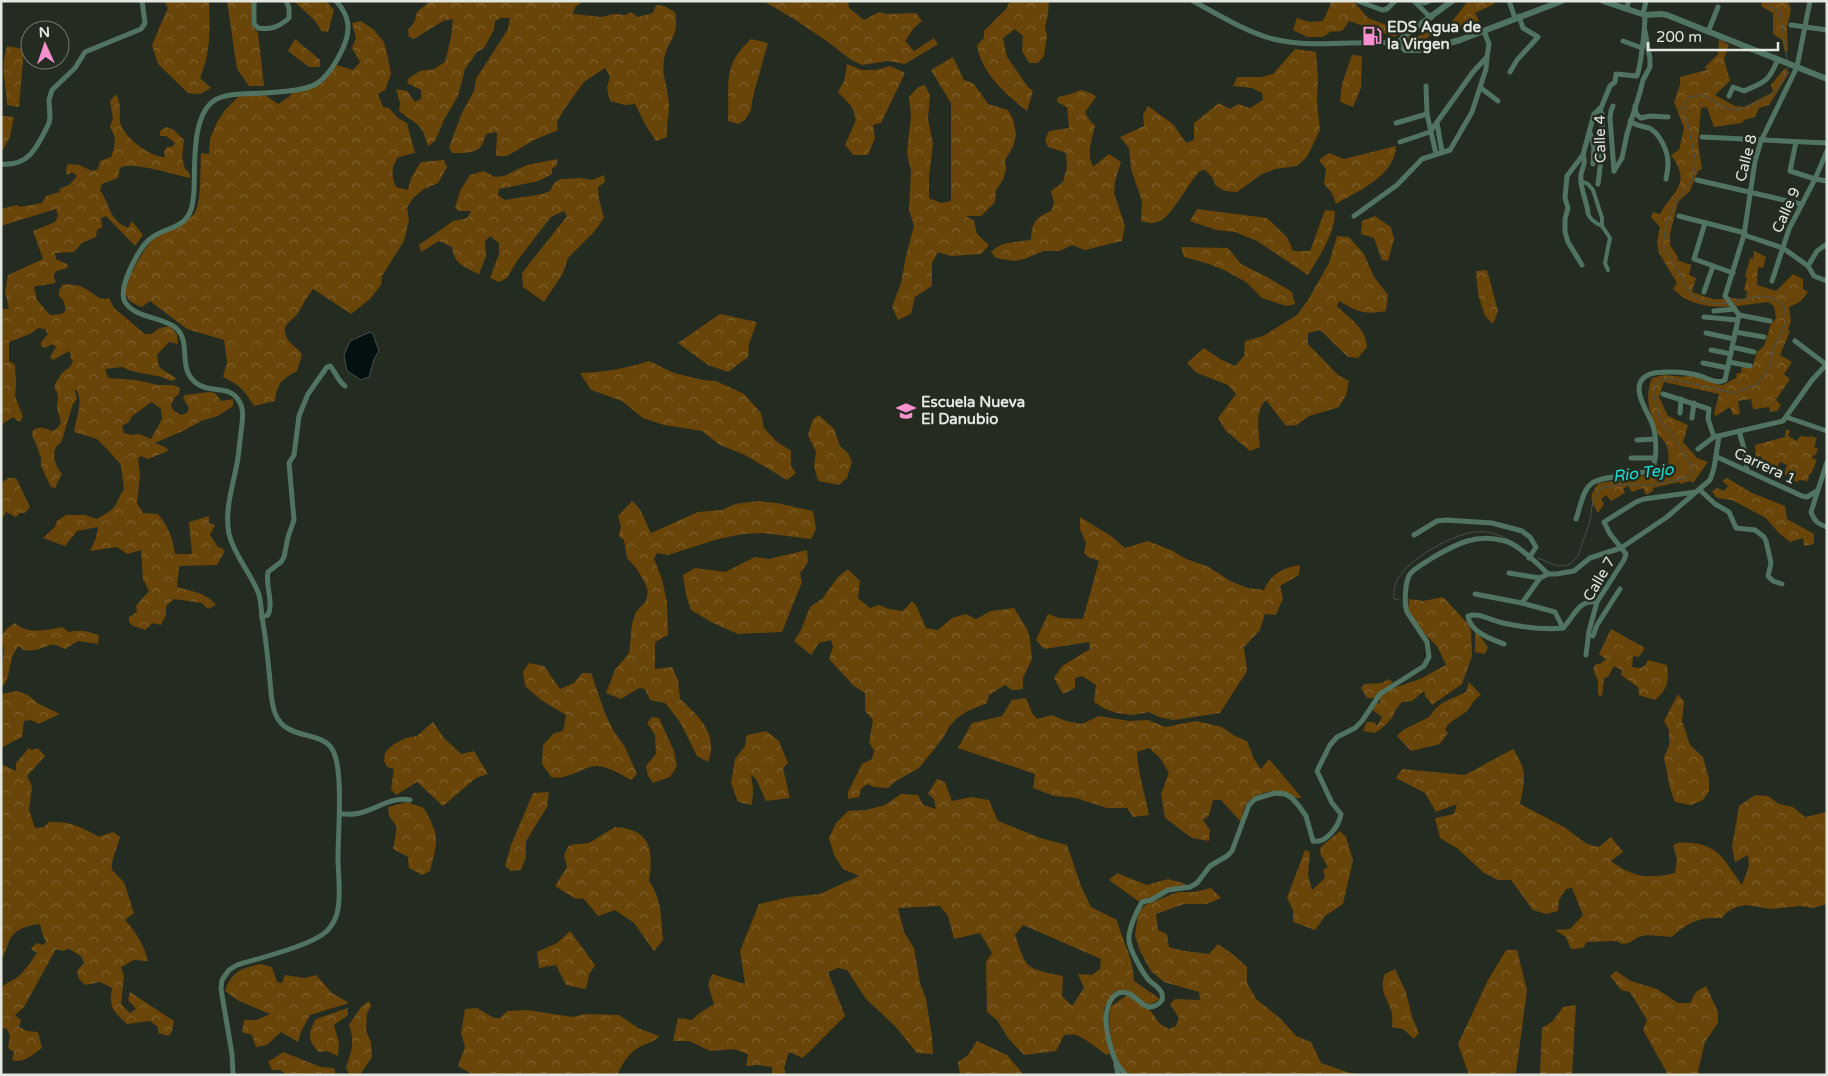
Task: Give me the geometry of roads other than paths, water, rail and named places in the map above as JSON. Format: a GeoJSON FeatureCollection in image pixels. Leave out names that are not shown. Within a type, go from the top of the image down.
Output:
{"type":"FeatureCollection","features":[{"type":"Feature","properties":{"kind":"street"},"geometry":{"type":"LineString","coordinates":[[1,164],[18,164],[31,154],[50,117],[49,100],[52,90],[75,68],[85,52],[141,29],[145,23],[142,1]]}},
{"type":"Feature","properties":{"kind":"street"},"geometry":{"type":"LineString","coordinates":[[254,1],[254,24],[258,28],[267,29],[280,25],[289,18],[286,1]]}},
{"type":"Feature","properties":{"kind":"street"},"geometry":{"type":"LineString","coordinates":[[233,1075],[232,1054],[222,1000],[222,980],[229,970],[236,965],[305,944],[329,930],[338,910],[340,814],[336,757],[331,747],[324,741],[290,730],[280,722],[272,705],[259,593],[233,546],[228,528],[228,513],[238,458],[242,407],[235,395],[228,391],[209,389],[192,380],[187,372],[182,337],[179,330],[170,324],[134,310],[126,303],[123,294],[131,268],[148,241],[156,234],[183,222],[191,211],[198,133],[205,111],[213,102],[230,95],[298,89],[310,87],[320,82],[340,55],[348,30],[349,21],[345,12],[336,1]]}},
{"type":"Feature","properties":{"kind":"street"},"geometry":{"type":"LineString","coordinates":[[1193,1],[1254,33],[1273,39],[1294,42],[1399,44],[1406,50],[1424,50],[1460,40],[1558,2]]}},
{"type":"Feature","properties":{"kind":"street"},"geometry":{"type":"LineString","coordinates":[[1358,1],[1384,10],[1395,1]]}},
{"type":"Feature","properties":{"kind":"street"},"geometry":{"type":"LineString","coordinates":[[1414,1],[1430,18]]}},
{"type":"Feature","properties":{"kind":"street"},"geometry":{"type":"LineString","coordinates":[[1420,1],[1424,3],[1430,1]]}},
{"type":"Feature","properties":{"kind":"street"},"geometry":{"type":"LineString","coordinates":[[1399,44],[1404,36],[1452,1]]}},
{"type":"Feature","properties":{"kind":"street"},"geometry":{"type":"LineString","coordinates":[[1509,1],[1523,28],[1538,38],[1517,60],[1510,72]]}},
{"type":"Feature","properties":{"kind":"street"},"geometry":{"type":"LineString","coordinates":[[1603,1],[1644,15],[1667,15],[1827,79]]}},
{"type":"Feature","properties":{"kind":"street"},"geometry":{"type":"LineString","coordinates":[[1626,9],[1629,1]]}},
{"type":"Feature","properties":{"kind":"street"},"geometry":{"type":"LineString","coordinates":[[1646,1],[1644,15],[1650,67],[1642,80],[1630,121],[1635,125],[1653,131],[1658,138],[1665,150],[1668,162],[1666,180]]}},
{"type":"Feature","properties":{"kind":"street","name":"Calle 8"},"geometry":{"type":"LineString","coordinates":[[1734,308],[1726,298],[1745,234],[1750,193],[1761,141],[1797,67],[1810,1]]}},
{"type":"Feature","properties":{"kind":"street"},"geometry":{"type":"LineString","coordinates":[[1708,32],[1718,7]]}},
{"type":"Feature","properties":{"kind":"street"},"geometry":{"type":"LineString","coordinates":[[1791,25],[1827,30]]}},
{"type":"Feature","properties":{"kind":"street"},"geometry":{"type":"LineString","coordinates":[[1582,266],[1568,242],[1565,232],[1565,219],[1568,208],[1565,198],[1566,176],[1583,155],[1594,114],[1599,110],[1610,86],[1615,82],[1616,73],[1637,76],[1642,37],[1645,30]]}},
{"type":"Feature","properties":{"kind":"street"},"geometry":{"type":"LineString","coordinates":[[1354,216],[1397,185],[1422,159],[1450,150],[1472,112],[1481,88],[1486,69],[1489,44],[1484,31]]}},
{"type":"Feature","properties":{"kind":"street"},"geometry":{"type":"LineString","coordinates":[[1623,41],[1642,48]]}},
{"type":"Feature","properties":{"kind":"street"},"geometry":{"type":"LineString","coordinates":[[1400,142],[1430,132],[1472,72],[1487,58]]}},
{"type":"Feature","properties":{"kind":"street"},"geometry":{"type":"LineString","coordinates":[[1730,96],[1733,87],[1744,91],[1767,81],[1779,59]]}},
{"type":"Feature","properties":{"kind":"street"},"geometry":{"type":"LineString","coordinates":[[1426,86],[1430,132],[1439,153]]}},
{"type":"Feature","properties":{"kind":"street"},"geometry":{"type":"LineString","coordinates":[[1481,88],[1498,101]]}},
{"type":"Feature","properties":{"kind":"street","name":"Calle 4"},"geometry":{"type":"LineString","coordinates":[[1613,106],[1610,118],[1614,171],[1624,151],[1630,121]]}},
{"type":"Feature","properties":{"kind":"street"},"geometry":{"type":"LineString","coordinates":[[1635,106],[1636,114],[1641,118],[1650,116],[1668,117]]}},
{"type":"Feature","properties":{"kind":"street"},"geometry":{"type":"LineString","coordinates":[[1598,184],[1602,151],[1602,114],[1599,110]]}},
{"type":"Feature","properties":{"kind":"street"},"geometry":{"type":"LineString","coordinates":[[1396,122],[1427,114]]}},
{"type":"Feature","properties":{"kind":"street"},"geometry":{"type":"LineString","coordinates":[[1437,123],[1439,153]]}},
{"type":"Feature","properties":{"kind":"street"},"geometry":{"type":"LineString","coordinates":[[1590,132],[1594,146],[1593,164]]}},
{"type":"Feature","properties":{"kind":"street"},"geometry":{"type":"LineString","coordinates":[[1702,137],[1827,143]]}},
{"type":"Feature","properties":{"kind":"street"},"geometry":{"type":"LineString","coordinates":[[1796,142],[1790,171],[1827,181]]}},
{"type":"Feature","properties":{"kind":"street","name":"Calle 9"},"geometry":{"type":"LineString","coordinates":[[1772,281],[1789,229],[1815,179],[1827,150]]}},
{"type":"Feature","properties":{"kind":"street"},"geometry":{"type":"LineString","coordinates":[[1583,155],[1585,162],[1581,174],[1582,196],[1587,204],[1588,217],[1602,226],[1610,238],[1605,263],[1608,270]]}},
{"type":"Feature","properties":{"kind":"street"},"geometry":{"type":"LineString","coordinates":[[1697,180],[1801,204]]}},
{"type":"Feature","properties":{"kind":"street"},"geometry":{"type":"LineString","coordinates":[[1582,181],[1593,190],[1602,218],[1602,226]]}},
{"type":"Feature","properties":{"kind":"street"},"geometry":{"type":"LineString","coordinates":[[1679,216],[1745,234],[1783,248],[1808,266],[1814,276],[1827,281]]}},
{"type":"Feature","properties":{"kind":"street"},"geometry":{"type":"LineString","coordinates":[[1705,223],[1694,259],[1733,273]]}},
{"type":"Feature","properties":{"kind":"street"},"geometry":{"type":"LineString","coordinates":[[1808,266],[1817,251],[1827,244]]}},
{"type":"Feature","properties":{"kind":"street"},"geometry":{"type":"LineString","coordinates":[[1704,292],[1713,266]]}},
{"type":"Feature","properties":{"kind":"street"},"geometry":{"type":"LineString","coordinates":[[1576,519],[1590,484],[1606,477],[1632,474],[1650,469],[1654,463],[1655,439],[1653,424],[1642,403],[1640,386],[1643,378],[1648,374],[1662,372],[1694,374],[1722,382],[1726,380],[1738,318],[1734,308],[1714,310]]}},
{"type":"Feature","properties":{"kind":"street"},"geometry":{"type":"LineString","coordinates":[[1704,317],[1770,321]]}},
{"type":"Feature","properties":{"kind":"street"},"geometry":{"type":"LineString","coordinates":[[1735,332],[1764,337]]}},
{"type":"Feature","properties":{"kind":"street"},"geometry":{"type":"LineString","coordinates":[[1706,333],[1734,339]]}},
{"type":"Feature","properties":{"kind":"street"},"geometry":{"type":"LineString","coordinates":[[1785,419],[1812,380],[1827,364],[1795,341]]}},
{"type":"Feature","properties":{"kind":"street"},"geometry":{"type":"LineString","coordinates":[[1732,347],[1754,352]]}},
{"type":"Feature","properties":{"kind":"street"},"geometry":{"type":"LineString","coordinates":[[1711,350],[1731,354]]}},
{"type":"Feature","properties":{"kind":"street"},"geometry":{"type":"LineString","coordinates":[[1729,362],[1750,366]]}},
{"type":"Feature","properties":{"kind":"street"},"geometry":{"type":"LineString","coordinates":[[1703,363],[1728,368]]}},
{"type":"Feature","properties":{"kind":"street"},"geometry":{"type":"LineString","coordinates":[[262,617],[268,615],[271,606],[268,592],[268,572],[281,562],[284,557],[294,520],[289,463],[294,455],[301,410],[313,385],[327,367],[330,366],[332,368],[336,378],[345,386]]}},
{"type":"Feature","properties":{"kind":"street"},"geometry":{"type":"LineString","coordinates":[[1522,603],[1540,578],[1548,574],[1574,571],[1590,558],[1621,548],[1667,517],[1710,480],[1716,457],[1717,437],[1708,419],[1709,409],[1663,394]]}},
{"type":"Feature","properties":{"kind":"street"},"geometry":{"type":"LineString","coordinates":[[1680,413],[1681,399]]}},
{"type":"Feature","properties":{"kind":"street"},"geometry":{"type":"LineString","coordinates":[[1692,418],[1694,403]]}},
{"type":"Feature","properties":{"kind":"street"},"geometry":{"type":"LineString","coordinates":[[1698,449],[1717,437],[1785,419],[1827,431]]}},
{"type":"Feature","properties":{"kind":"street"},"geometry":{"type":"LineString","coordinates":[[1739,431],[1745,452],[1747,471]]}},
{"type":"Feature","properties":{"kind":"street"},"geometry":{"type":"LineString","coordinates":[[1637,440],[1655,439]]}},
{"type":"Feature","properties":{"kind":"street","name":"Carrera 1"},"geometry":{"type":"LineString","coordinates":[[1716,457],[1802,496],[1806,497],[1817,491]]}},
{"type":"Feature","properties":{"kind":"street"},"geometry":{"type":"LineString","coordinates":[[1631,458],[1655,458]]}},
{"type":"Feature","properties":{"kind":"street"},"geometry":{"type":"LineString","coordinates":[[1827,462],[1811,512],[1813,518],[1819,524],[1827,527]]}},
{"type":"Feature","properties":{"kind":"street"},"geometry":{"type":"LineString","coordinates":[[1699,491],[1729,512],[1736,528],[1755,530],[1764,537],[1771,563],[1768,576],[1773,581],[1782,584]]}},
{"type":"Feature","properties":{"kind":"street","name":"Calle 7"},"geometry":{"type":"LineString","coordinates":[[1586,655],[1589,631],[1597,602],[1626,554],[1610,534],[1604,522],[1644,499],[1699,491]]}},
{"type":"Feature","properties":{"kind":"street"},"geometry":{"type":"LineString","coordinates":[[1414,535],[1438,521],[1492,523],[1522,531],[1526,534],[1536,547],[1529,558]]}},
{"type":"Feature","properties":{"kind":"street"},"geometry":{"type":"LineString","coordinates":[[1118,1075],[1108,1037],[1106,1009],[1108,1003],[1119,992],[1132,995],[1146,1006],[1151,1007],[1157,1005],[1162,1000],[1160,990],[1143,972],[1129,944],[1132,919],[1142,902],[1151,900],[1168,890],[1186,889],[1197,883],[1210,866],[1227,856],[1232,850],[1248,805],[1255,799],[1275,793],[1285,794],[1292,798],[1306,816],[1313,841],[1323,840],[1333,830],[1341,817],[1317,771],[1330,745],[1337,737],[1355,728],[1362,721],[1380,694],[1424,666],[1429,657],[1427,642],[1405,607],[1406,583],[1410,573],[1450,547],[1469,539],[1480,537],[1507,541],[1548,574]]}},
{"type":"Feature","properties":{"kind":"street"},"geometry":{"type":"LineString","coordinates":[[1509,573],[1540,578]]}},
{"type":"Feature","properties":{"kind":"street"},"geometry":{"type":"LineString","coordinates":[[1593,636],[1596,624],[1620,589]]}},
{"type":"Feature","properties":{"kind":"street"},"geometry":{"type":"LineString","coordinates":[[1475,594],[1522,603],[1555,612],[1563,628]]}},
{"type":"Feature","properties":{"kind":"street"},"geometry":{"type":"LineString","coordinates":[[1504,644],[1484,636],[1469,621],[1468,616],[1475,615],[1496,622],[1514,625],[1555,629],[1563,628],[1583,604],[1588,601],[1597,602]]}},
{"type":"Feature","properties":{"kind":"street"},"geometry":{"type":"LineString","coordinates":[[1594,614],[1596,624]]}},
{"type":"Feature","properties":{"kind":"street"},"geometry":{"type":"LineString","coordinates":[[340,814],[358,814],[397,800],[410,800]]}},
{"type":"Feature","properties":{"kind":"street"},"geometry":{"type":"LineString","coordinates":[[1116,1064],[1126,1075]]}},
{"type":"Feature","properties":{"kind":"waterway","name":"Rio Tejo"},"geometry":{"type":"LineString","coordinates":[[1767,1],[1771,7],[1780,11],[1787,61]]}},
{"type":"Feature","properties":{"kind":"waterway","name":"Rio Tejo"},"geometry":{"type":"LineString","coordinates":[[1728,303],[1719,304],[1702,301],[1692,295],[1663,245],[1666,225],[1677,200],[1692,181],[1696,164],[1687,119],[1682,107],[1689,97],[1703,95],[1728,108],[1742,109],[1773,93],[1782,82],[1788,67]]}},
{"type":"Feature","properties":{"kind":"waterway","name":"Rio Tejo"},"geometry":{"type":"LineString","coordinates":[[1538,558],[1557,566],[1569,565],[1578,556],[1590,521],[1593,500],[1602,488],[1615,485],[1655,485],[1689,477],[1693,472],[1674,437],[1660,420],[1653,392],[1656,383],[1660,380],[1671,379],[1734,393],[1758,384],[1770,365],[1774,347],[1786,323],[1784,305],[1770,297],[1760,296],[1732,302]]}},
{"type":"Feature","properties":{"kind":"waterway"},"geometry":{"type":"LineString","coordinates":[[1399,600],[1394,599],[1394,592],[1401,574],[1415,560],[1446,541],[1467,533],[1488,532],[1519,545]]}},
{"type":"Feature","properties":{"kind":"place","name":"EDS Agua de la Virgen"},"geometry":{"type":"Point","coordinates":[1372,36]}},
{"type":"Feature","properties":{"kind":"place","name":"Escuela Nueva El Danubio"},"geometry":{"type":"Point","coordinates":[906,411]}}]}
